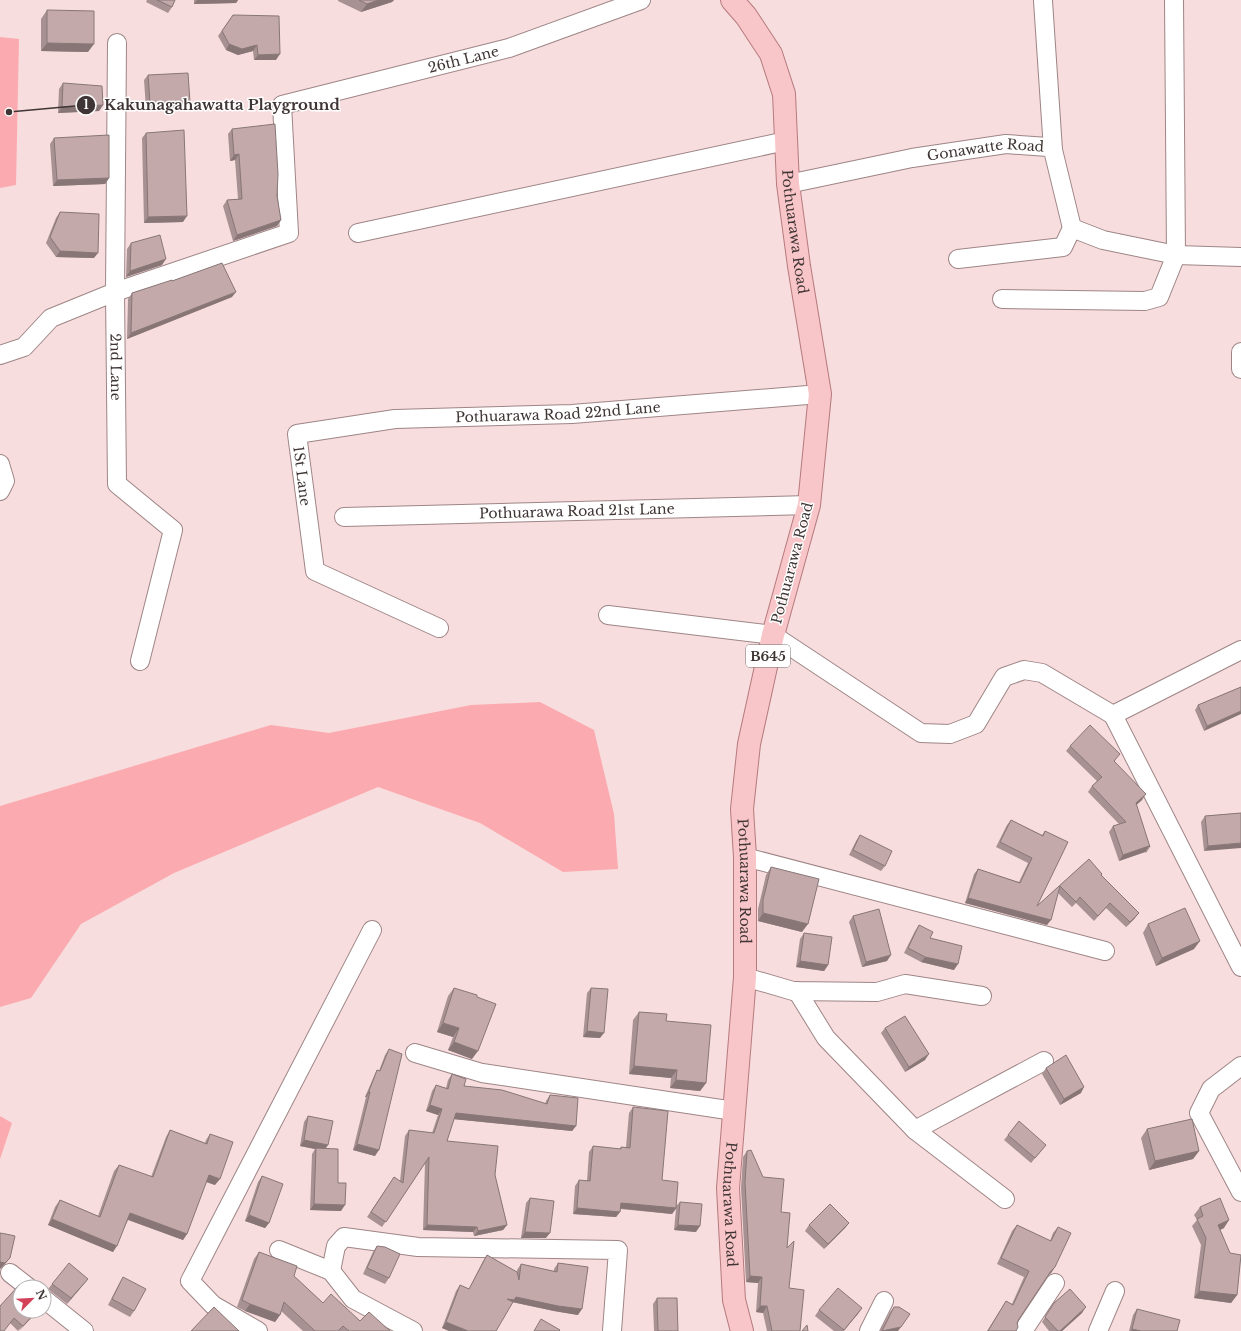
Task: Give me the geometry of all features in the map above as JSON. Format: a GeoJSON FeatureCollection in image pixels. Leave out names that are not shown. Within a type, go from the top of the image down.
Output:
{"type":"FeatureCollection","features":[{"type":"Feature","properties":{"kind":"main road","name":"Pothuarawa Road"},"geometry":{"type":"LineString","coordinates":[[732,0],[746,16],[770,54],[784,94],[788,184],[799,266],[820,394],[810,505],[773,635],[749,744],[742,809],[745,857],[745,977],[728,1188],[734,1300],[742,1331]]}},
{"type":"Feature","properties":{"kind":"street","name":"26th Lane"},"geometry":{"type":"LineString","coordinates":[[115,292],[289,233],[282,105],[509,48],[641,0]]}},
{"type":"Feature","properties":{"kind":"street"},"geometry":{"type":"LineString","coordinates":[[1002,299],[1145,301],[1159,297],[1176,255],[1174,0]]}},
{"type":"Feature","properties":{"kind":"street"},"geometry":{"type":"LineString","coordinates":[[1043,1],[1053,150]]}},
{"type":"Feature","properties":{"kind":"street","name":"2nd Lane"},"geometry":{"type":"LineString","coordinates":[[117,43],[115,292],[117,484],[173,530],[140,661]]}},
{"type":"Feature","properties":{"kind":"street"},"geometry":{"type":"LineString","coordinates":[[358,232],[786,141]]}},
{"type":"Feature","properties":{"kind":"street","name":"Gonawatte Road"},"geometry":{"type":"LineString","coordinates":[[788,184],[912,158],[1006,144],[1048,147],[1053,150],[1072,228]]}},
{"type":"Feature","properties":{"kind":"street"},"geometry":{"type":"LineString","coordinates":[[958,259],[1063,247],[1072,228],[1102,240],[1176,255],[1241,257]]}},
{"type":"Feature","properties":{"kind":"street"},"geometry":{"type":"LineString","coordinates":[[0,355],[24,347],[51,318],[115,292]]}},
{"type":"Feature","properties":{"kind":"street"},"geometry":{"type":"LineString","coordinates":[[1241,352],[1241,369]]}},
{"type":"Feature","properties":{"kind":"street","name":"Pothuarawa Road 22nd Lane"},"geometry":{"type":"LineString","coordinates":[[297,434],[395,419],[572,414],[820,394]]}},
{"type":"Feature","properties":{"kind":"street","name":"1St Lane"},"geometry":{"type":"LineString","coordinates":[[297,434],[315,571],[439,628]]}},
{"type":"Feature","properties":{"kind":"street"},"geometry":{"type":"LineString","coordinates":[[0,464],[5,481],[0,491]]}},
{"type":"Feature","properties":{"kind":"street","name":"Pothuarawa Road 21st Lane"},"geometry":{"type":"LineString","coordinates":[[344,517],[810,505]]}},
{"type":"Feature","properties":{"kind":"street"},"geometry":{"type":"LineString","coordinates":[[608,615],[773,635],[922,733],[950,734],[976,724],[1004,677],[1024,670],[1042,673],[1113,715],[1241,967]]}},
{"type":"Feature","properties":{"kind":"street"},"geometry":{"type":"LineString","coordinates":[[1113,715],[1241,650]]}},
{"type":"Feature","properties":{"kind":"street"},"geometry":{"type":"LineString","coordinates":[[745,857],[1105,951]]}},
{"type":"Feature","properties":{"kind":"street"},"geometry":{"type":"LineString","coordinates":[[258,1331],[213,1305],[190,1281],[372,930]]}},
{"type":"Feature","properties":{"kind":"street"},"geometry":{"type":"LineString","coordinates":[[745,977],[797,992],[877,992],[906,984],[982,996]]}},
{"type":"Feature","properties":{"kind":"street"},"geometry":{"type":"LineString","coordinates":[[797,992],[826,1038],[915,1130],[1005,1199]]}},
{"type":"Feature","properties":{"kind":"street"},"geometry":{"type":"LineString","coordinates":[[415,1053],[482,1073],[734,1111]]}},
{"type":"Feature","properties":{"kind":"street"},"geometry":{"type":"LineString","coordinates":[[915,1130],[1044,1061]]}},
{"type":"Feature","properties":{"kind":"street"},"geometry":{"type":"LineString","coordinates":[[1241,1066],[1211,1089],[1199,1113],[1241,1192]]}},
{"type":"Feature","properties":{"kind":"street"},"geometry":{"type":"LineString","coordinates":[[330,1271],[336,1246],[344,1237],[418,1247],[618,1250],[612,1331]]}},
{"type":"Feature","properties":{"kind":"street"},"geometry":{"type":"LineString","coordinates":[[279,1250],[330,1271],[353,1299],[413,1331]]}},
{"type":"Feature","properties":{"kind":"street"},"geometry":{"type":"LineString","coordinates":[[10,1273],[18,1279]]}},
{"type":"Feature","properties":{"kind":"street"},"geometry":{"type":"LineString","coordinates":[[1023,1331],[1055,1283]]}},
{"type":"Feature","properties":{"kind":"street"},"geometry":{"type":"LineString","coordinates":[[1098,1331],[1115,1291]]}},
{"type":"Feature","properties":{"kind":"street"},"geometry":{"type":"LineString","coordinates":[[869,1331],[884,1301]]}},
{"type":"Feature","properties":{"kind":"street"},"geometry":{"type":"LineString","coordinates":[[52,1305],[84,1331]]}},
{"type":"Feature","properties":{"kind":"shaded area"},"geometry":{"type":"Polygon","coordinates":[[[0,37],[19,39],[16,185],[0,188],[0,37]]]}},
{"type":"Feature","properties":{"kind":"shaded area"},"geometry":{"type":"Polygon","coordinates":[[[540,702],[594,730],[614,814],[618,869],[563,872],[480,823],[378,787],[174,873],[81,924],[31,998],[0,1007],[0,806],[271,725],[329,733],[471,705],[540,702]]]}},
{"type":"Feature","properties":{"kind":"shaded area"},"geometry":{"type":"Polygon","coordinates":[[[0,1116],[12,1123],[0,1159],[0,1116]]]}},
{"type":"Feature","properties":{"kind":"building"},"geometry":{"type":"Polygon","coordinates":[[[157,0],[175,0],[172,7],[157,0]]]}},
{"type":"Feature","properties":{"kind":"building"},"geometry":{"type":"Polygon","coordinates":[[[359,0],[379,0],[367,4],[359,0]]]}},
{"type":"Feature","properties":{"kind":"building"},"geometry":{"type":"Polygon","coordinates":[[[47,10],[94,11],[94,44],[47,43],[47,10]]]}},
{"type":"Feature","properties":{"kind":"building"},"geometry":{"type":"Polygon","coordinates":[[[233,15],[279,16],[280,54],[258,55],[257,45],[242,49],[229,44],[222,31],[233,15]]]}},
{"type":"Feature","properties":{"kind":"building"},"geometry":{"type":"Polygon","coordinates":[[[188,73],[190,102],[150,103],[148,75],[188,73]]]}},
{"type":"Feature","properties":{"kind":"building"},"geometry":{"type":"Polygon","coordinates":[[[63,83],[102,86],[103,105],[62,107],[63,83]]]}},
{"type":"Feature","properties":{"kind":"building"},"geometry":{"type":"Polygon","coordinates":[[[275,124],[278,174],[277,196],[281,220],[237,235],[227,200],[242,199],[239,154],[234,155],[232,129],[275,124]]]}},
{"type":"Feature","properties":{"kind":"building"},"geometry":{"type":"Polygon","coordinates":[[[184,130],[187,216],[148,217],[146,133],[184,130]]]}},
{"type":"Feature","properties":{"kind":"building"},"geometry":{"type":"Polygon","coordinates":[[[109,135],[109,178],[57,180],[54,138],[109,135]]]}},
{"type":"Feature","properties":{"kind":"building"},"geometry":{"type":"Polygon","coordinates":[[[60,212],[99,214],[98,253],[60,251],[50,237],[60,212]]]}},
{"type":"Feature","properties":{"kind":"building"},"geometry":{"type":"Polygon","coordinates":[[[160,235],[166,259],[130,271],[131,243],[160,235]]]}},
{"type":"Feature","properties":{"kind":"building"},"geometry":{"type":"Polygon","coordinates":[[[222,263],[236,292],[131,333],[132,293],[172,281],[222,263]]]}},
{"type":"Feature","properties":{"kind":"building"},"geometry":{"type":"Polygon","coordinates":[[[1241,687],[1241,711],[1207,726],[1198,705],[1241,687]]]}},
{"type":"Feature","properties":{"kind":"building"},"geometry":{"type":"Polygon","coordinates":[[[1090,725],[1120,754],[1114,761],[1146,794],[1136,803],[1150,847],[1149,846],[1123,855],[1113,826],[1126,822],[1092,786],[1102,777],[1070,746],[1090,725]]]}},
{"type":"Feature","properties":{"kind":"building"},"geometry":{"type":"Polygon","coordinates":[[[1241,813],[1241,843],[1208,846],[1205,816],[1241,813]]]}},
{"type":"Feature","properties":{"kind":"building"},"geometry":{"type":"Polygon","coordinates":[[[1011,820],[1043,836],[1045,831],[1068,842],[1037,906],[1089,859],[1102,874],[1101,875],[1139,913],[1130,922],[1110,903],[1098,916],[1080,897],[1076,902],[1060,886],[1051,920],[968,898],[978,869],[1020,883],[1032,858],[1000,842],[1011,820]]]}},
{"type":"Feature","properties":{"kind":"building"},"geometry":{"type":"Polygon","coordinates":[[[860,835],[892,851],[885,866],[853,850],[860,835]]]}},
{"type":"Feature","properties":{"kind":"building"},"geometry":{"type":"Polygon","coordinates":[[[771,867],[819,879],[808,924],[763,913],[763,900],[771,867]]]}},
{"type":"Feature","properties":{"kind":"building"},"geometry":{"type":"Polygon","coordinates":[[[1185,908],[1200,941],[1162,958],[1148,924],[1185,908]]]}},
{"type":"Feature","properties":{"kind":"building"},"geometry":{"type":"Polygon","coordinates":[[[879,909],[891,955],[866,962],[853,916],[879,909]]]}},
{"type":"Feature","properties":{"kind":"building"},"geometry":{"type":"Polygon","coordinates":[[[919,925],[933,932],[930,938],[962,946],[958,964],[925,957],[908,948],[919,925]]]}},
{"type":"Feature","properties":{"kind":"building"},"geometry":{"type":"Polygon","coordinates":[[[804,933],[832,937],[828,965],[800,961],[804,933]]]}},
{"type":"Feature","properties":{"kind":"building"},"geometry":{"type":"Polygon","coordinates":[[[454,988],[477,995],[477,997],[496,1004],[478,1051],[454,1042],[459,1028],[443,1023],[454,988]]]}},
{"type":"Feature","properties":{"kind":"building"},"geometry":{"type":"Polygon","coordinates":[[[591,988],[608,989],[604,1033],[587,1031],[591,988]]]}},
{"type":"Feature","properties":{"kind":"building"},"geometry":{"type":"Polygon","coordinates":[[[639,1012],[667,1014],[666,1021],[711,1025],[706,1083],[676,1080],[677,1070],[634,1066],[639,1012]]]}},
{"type":"Feature","properties":{"kind":"building"},"geometry":{"type":"Polygon","coordinates":[[[905,1016],[929,1054],[909,1067],[885,1028],[905,1016]]]}},
{"type":"Feature","properties":{"kind":"building"},"geometry":{"type":"Polygon","coordinates":[[[389,1049],[402,1054],[379,1150],[357,1144],[369,1091],[377,1070],[380,1071],[389,1049]]]}},
{"type":"Feature","properties":{"kind":"building"},"geometry":{"type":"Polygon","coordinates":[[[1066,1055],[1084,1087],[1064,1099],[1046,1068],[1066,1055]]]}},
{"type":"Feature","properties":{"kind":"building"},"geometry":{"type":"Polygon","coordinates":[[[452,1074],[466,1079],[464,1086],[502,1090],[547,1104],[550,1095],[578,1098],[576,1126],[456,1113],[447,1141],[498,1146],[495,1175],[507,1225],[478,1231],[477,1227],[427,1225],[429,1157],[386,1222],[371,1212],[394,1177],[403,1183],[409,1130],[434,1133],[442,1109],[430,1105],[436,1085],[448,1089],[452,1074]]]}},
{"type":"Feature","properties":{"kind":"building"},"geometry":{"type":"Polygon","coordinates":[[[633,1107],[668,1111],[662,1180],[678,1182],[676,1208],[621,1203],[620,1212],[577,1208],[579,1180],[590,1181],[593,1146],[621,1149],[621,1147],[630,1148],[633,1107]]]}},
{"type":"Feature","properties":{"kind":"building"},"geometry":{"type":"Polygon","coordinates":[[[308,1116],[333,1121],[328,1145],[304,1140],[308,1116]]]}},
{"type":"Feature","properties":{"kind":"building"},"geometry":{"type":"Polygon","coordinates":[[[1192,1119],[1199,1151],[1155,1161],[1147,1129],[1192,1119]]]}},
{"type":"Feature","properties":{"kind":"building"},"geometry":{"type":"Polygon","coordinates":[[[1019,1121],[1046,1145],[1035,1158],[1008,1135],[1019,1121]]]}},
{"type":"Feature","properties":{"kind":"building"},"geometry":{"type":"Polygon","coordinates":[[[170,1130],[207,1144],[210,1134],[233,1142],[220,1179],[209,1175],[187,1234],[130,1213],[117,1246],[52,1219],[60,1200],[100,1217],[119,1165],[153,1177],[170,1130]]]}},
{"type":"Feature","properties":{"kind":"building"},"geometry":{"type":"Polygon","coordinates":[[[316,1148],[338,1149],[338,1183],[346,1183],[345,1205],[314,1204],[316,1148]]]}},
{"type":"Feature","properties":{"kind":"building"},"geometry":{"type":"Polygon","coordinates":[[[751,1150],[763,1177],[784,1179],[781,1212],[790,1213],[787,1248],[794,1241],[789,1288],[804,1290],[800,1331],[772,1331],[767,1306],[760,1306],[762,1277],[750,1276],[745,1182],[747,1151],[751,1150]]]}},
{"type":"Feature","properties":{"kind":"building"},"geometry":{"type":"Polygon","coordinates":[[[262,1176],[283,1184],[269,1223],[249,1215],[262,1176]]]}},
{"type":"Feature","properties":{"kind":"building"},"geometry":{"type":"Polygon","coordinates":[[[530,1198],[554,1201],[550,1233],[525,1232],[530,1198]]]}},
{"type":"Feature","properties":{"kind":"building"},"geometry":{"type":"Polygon","coordinates":[[[1220,1198],[1229,1220],[1218,1225],[1230,1253],[1241,1255],[1237,1295],[1199,1291],[1206,1238],[1197,1219],[1203,1216],[1200,1207],[1220,1198]]]}},
{"type":"Feature","properties":{"kind":"building"},"geometry":{"type":"Polygon","coordinates":[[[680,1202],[702,1204],[700,1226],[678,1225],[680,1202]]]}},
{"type":"Feature","properties":{"kind":"building"},"geometry":{"type":"Polygon","coordinates":[[[830,1204],[849,1223],[828,1244],[809,1225],[830,1204]]]}},
{"type":"Feature","properties":{"kind":"building"},"geometry":{"type":"Polygon","coordinates":[[[1017,1225],[1051,1241],[1058,1227],[1071,1233],[1055,1267],[1019,1319],[1016,1331],[988,1331],[1006,1301],[1013,1305],[1029,1271],[1001,1258],[1017,1225]]]}},
{"type":"Feature","properties":{"kind":"building"},"geometry":{"type":"Polygon","coordinates":[[[0,1233],[15,1236],[10,1258],[5,1263],[0,1262],[0,1233]]]}},
{"type":"Feature","properties":{"kind":"building"},"geometry":{"type":"Polygon","coordinates":[[[377,1246],[385,1247],[400,1254],[389,1278],[367,1268],[377,1246]]]}},
{"type":"Feature","properties":{"kind":"building"},"geometry":{"type":"Polygon","coordinates":[[[259,1252],[297,1266],[294,1276],[323,1303],[331,1294],[360,1321],[369,1312],[390,1331],[349,1331],[343,1326],[338,1331],[315,1331],[284,1302],[280,1315],[242,1300],[259,1252]]]}},
{"type":"Feature","properties":{"kind":"building"},"geometry":{"type":"Polygon","coordinates":[[[487,1255],[517,1272],[519,1280],[521,1264],[557,1272],[558,1263],[588,1267],[582,1309],[558,1306],[516,1297],[514,1300],[507,1299],[513,1302],[496,1331],[468,1331],[446,1322],[460,1285],[469,1289],[487,1255]]]}},
{"type":"Feature","properties":{"kind":"building"},"geometry":{"type":"Polygon","coordinates":[[[69,1263],[88,1279],[71,1298],[52,1284],[69,1263]]]}},
{"type":"Feature","properties":{"kind":"building"},"geometry":{"type":"Polygon","coordinates":[[[123,1277],[146,1289],[134,1311],[112,1299],[123,1277]]]}},
{"type":"Feature","properties":{"kind":"building"},"geometry":{"type":"Polygon","coordinates":[[[838,1288],[862,1308],[844,1330],[819,1310],[838,1288]]]}},
{"type":"Feature","properties":{"kind":"building"},"geometry":{"type":"Polygon","coordinates":[[[1070,1289],[1086,1307],[1060,1331],[1058,1331],[1045,1317],[1054,1303],[1070,1289]]]}},
{"type":"Feature","properties":{"kind":"building"},"geometry":{"type":"Polygon","coordinates":[[[12,1293],[12,1319],[13,1319],[4,1331],[0,1331],[0,1306],[12,1293]]]}},
{"type":"Feature","properties":{"kind":"building"},"geometry":{"type":"Polygon","coordinates":[[[657,1298],[677,1298],[678,1331],[658,1331],[657,1298]]]}},
{"type":"Feature","properties":{"kind":"building"},"geometry":{"type":"Polygon","coordinates":[[[214,1307],[239,1331],[191,1331],[214,1307]]]}},
{"type":"Feature","properties":{"kind":"building"},"geometry":{"type":"Polygon","coordinates":[[[894,1307],[899,1307],[910,1314],[901,1327],[882,1331],[894,1307]]]}},
{"type":"Feature","properties":{"kind":"building"},"geometry":{"type":"Polygon","coordinates":[[[1137,1309],[1180,1320],[1177,1331],[1141,1331],[1132,1329],[1137,1309]]]}},
{"type":"Feature","properties":{"kind":"building"},"geometry":{"type":"Polygon","coordinates":[[[15,1319],[30,1319],[23,1326],[15,1319]]]}},
{"type":"Feature","properties":{"kind":"building"},"geometry":{"type":"Polygon","coordinates":[[[541,1319],[560,1330],[534,1331],[541,1319]]]}},
{"type":"Feature","properties":{"kind":"building"},"geometry":{"type":"Polygon","coordinates":[[[807,1325],[808,1331],[802,1331],[807,1325]]]}},
{"type":"Feature","properties":{"kind":"place","name":"Kakunagahawatta Playground"},"geometry":{"type":"Point","coordinates":[9,112]}}]}
